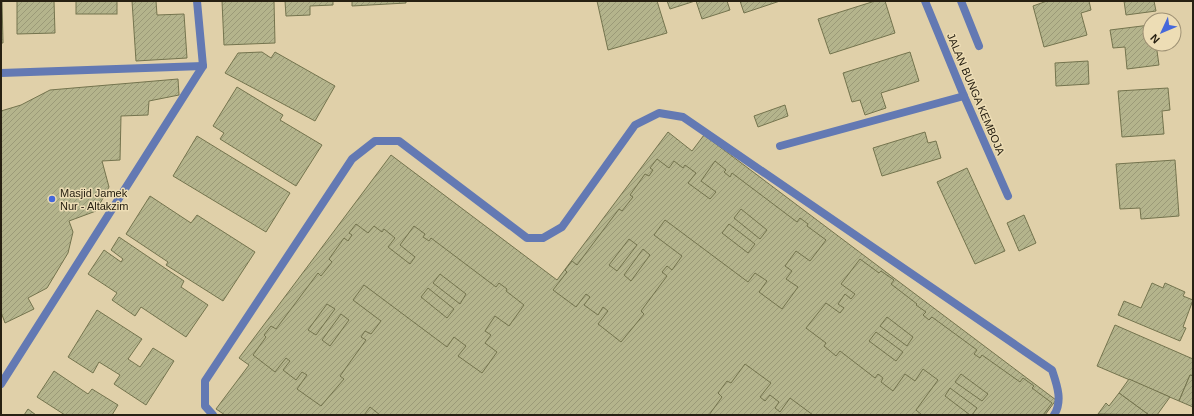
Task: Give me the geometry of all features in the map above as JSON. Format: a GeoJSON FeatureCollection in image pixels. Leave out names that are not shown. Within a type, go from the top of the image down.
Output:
{"type":"FeatureCollection","features":[{"type":"Feature","properties":{"kind":"street"},"geometry":{"type":"LineString","coordinates":[[1,384],[203,66],[198,1]]}},
{"type":"Feature","properties":{"kind":"street","name":"JALAN BUNGA KEMBOJA"},"geometry":{"type":"LineString","coordinates":[[925,1],[964,96],[1008,196]]}},
{"type":"Feature","properties":{"kind":"street"},"geometry":{"type":"LineString","coordinates":[[961,1],[979,46]]}},
{"type":"Feature","properties":{"kind":"street"},"geometry":{"type":"LineString","coordinates":[[1,73],[203,66]]}},
{"type":"Feature","properties":{"kind":"street"},"geometry":{"type":"LineString","coordinates":[[780,146],[964,96]]}},
{"type":"Feature","properties":{"kind":"street"},"geometry":{"type":"LineString","coordinates":[[213,415],[205,406],[205,381],[352,160],[375,141],[399,142],[527,238],[543,238],[562,227],[635,125],[659,113],[684,117],[1052,370],[1059,392],[1057,410],[1054,415]]}},
{"type":"Feature","properties":{"kind":"building"},"geometry":{"type":"Polygon","coordinates":[[[2,1],[3,43],[1,43],[2,1]]]}},
{"type":"Feature","properties":{"kind":"building"},"geometry":{"type":"Polygon","coordinates":[[[17,1],[54,1],[55,33],[17,34],[17,1]]]}},
{"type":"Feature","properties":{"kind":"building"},"geometry":{"type":"Polygon","coordinates":[[[76,1],[117,1],[117,14],[76,14],[76,1]]]}},
{"type":"Feature","properties":{"kind":"building"},"geometry":{"type":"Polygon","coordinates":[[[132,1],[156,1],[157,15],[184,14],[187,58],[136,61],[132,1]]]}},
{"type":"Feature","properties":{"kind":"building"},"geometry":{"type":"Polygon","coordinates":[[[222,1],[274,1],[275,43],[224,45],[222,1]]]}},
{"type":"Feature","properties":{"kind":"building"},"geometry":{"type":"Polygon","coordinates":[[[285,1],[333,1],[333,5],[310,6],[310,15],[286,16],[285,1]]]}},
{"type":"Feature","properties":{"kind":"building"},"geometry":{"type":"Polygon","coordinates":[[[352,1],[406,1],[406,3],[352,6],[352,1]]]}},
{"type":"Feature","properties":{"kind":"building"},"geometry":{"type":"Polygon","coordinates":[[[597,1],[657,1],[667,33],[608,50],[597,1]]]}},
{"type":"Feature","properties":{"kind":"building"},"geometry":{"type":"Polygon","coordinates":[[[667,1],[695,1],[670,9],[667,1]]]}},
{"type":"Feature","properties":{"kind":"building"},"geometry":{"type":"Polygon","coordinates":[[[696,1],[727,1],[730,10],[702,19],[696,1]]]}},
{"type":"Feature","properties":{"kind":"building"},"geometry":{"type":"Polygon","coordinates":[[[740,1],[780,1],[744,13],[740,1]]]}},
{"type":"Feature","properties":{"kind":"building"},"geometry":{"type":"Polygon","coordinates":[[[875,1],[885,1],[895,33],[830,54],[818,19],[875,1]]]}},
{"type":"Feature","properties":{"kind":"building"},"geometry":{"type":"Polygon","coordinates":[[[1047,1],[1089,1],[1091,10],[1081,13],[1087,35],[1044,47],[1033,6],[1047,1]]]}},
{"type":"Feature","properties":{"kind":"building"},"geometry":{"type":"Polygon","coordinates":[[[1124,1],[1154,1],[1156,11],[1126,15],[1124,1]]]}},
{"type":"Feature","properties":{"kind":"building"},"geometry":{"type":"Polygon","coordinates":[[[1142,26],[1142,52],[1157,52],[1159,65],[1127,69],[1125,47],[1113,48],[1110,30],[1142,26]]]}},
{"type":"Feature","properties":{"kind":"building"},"geometry":{"type":"Polygon","coordinates":[[[262,52],[271,58],[275,52],[335,86],[315,121],[225,73],[238,53],[262,52]]]}},
{"type":"Feature","properties":{"kind":"building"},"geometry":{"type":"Polygon","coordinates":[[[910,52],[919,81],[881,93],[886,108],[865,115],[860,100],[852,102],[843,73],[910,52]]]}},
{"type":"Feature","properties":{"kind":"building"},"geometry":{"type":"Polygon","coordinates":[[[1088,61],[1089,84],[1056,86],[1055,63],[1088,61]]]}},
{"type":"Feature","properties":{"kind":"building","name":"Masjid Jamek Nur - Altakzim"},"geometry":{"type":"Polygon","coordinates":[[[178,79],[179,95],[149,101],[148,115],[121,116],[120,160],[102,161],[109,187],[96,211],[69,221],[73,232],[68,253],[47,288],[28,298],[34,309],[5,323],[1,312],[1,111],[21,105],[50,90],[178,79]]]}},
{"type":"Feature","properties":{"kind":"building"},"geometry":{"type":"Polygon","coordinates":[[[237,87],[283,115],[280,120],[322,145],[296,186],[220,139],[224,133],[213,126],[237,87]]]}},
{"type":"Feature","properties":{"kind":"building"},"geometry":{"type":"Polygon","coordinates":[[[1168,88],[1170,110],[1162,111],[1164,134],[1122,137],[1118,91],[1168,88]]]}},
{"type":"Feature","properties":{"kind":"building"},"geometry":{"type":"Polygon","coordinates":[[[785,105],[788,116],[758,127],[754,116],[785,105]]]}},
{"type":"Feature","properties":{"kind":"building"},"geometry":{"type":"Polygon","coordinates":[[[668,132],[692,151],[704,135],[1056,400],[1045,415],[225,415],[216,409],[249,365],[239,358],[391,155],[557,280],[668,132]]]}},
{"type":"Feature","properties":{"kind":"building"},"geometry":{"type":"Polygon","coordinates":[[[925,132],[928,143],[936,141],[941,158],[882,176],[873,148],[925,132]]]}},
{"type":"Feature","properties":{"kind":"building"},"geometry":{"type":"Polygon","coordinates":[[[197,136],[290,193],[266,232],[173,176],[197,136]]]}},
{"type":"Feature","properties":{"kind":"building"},"geometry":{"type":"Polygon","coordinates":[[[657,159],[669,168],[674,161],[683,168],[685,165],[696,173],[688,183],[710,199],[716,192],[701,181],[715,161],[726,170],[724,172],[730,177],[732,173],[797,222],[800,218],[808,224],[807,226],[826,240],[810,261],[796,251],[785,266],[792,271],[786,279],[798,287],[782,309],[759,292],[767,281],[755,273],[748,282],[665,220],[654,235],[682,256],[672,270],[667,266],[662,272],[667,276],[641,311],[644,314],[621,342],[598,324],[608,311],[603,307],[598,315],[584,305],[590,297],[586,294],[576,307],[553,290],[567,272],[565,270],[572,261],[577,265],[619,209],[622,211],[633,197],[630,195],[645,174],[649,176],[653,170],[650,168],[657,159]],[[741,209],[734,218],[760,239],[767,230],[741,209]],[[729,224],[722,233],[748,253],[755,244],[729,224]],[[629,239],[609,265],[617,271],[637,245],[629,239]],[[643,249],[624,275],[631,281],[650,255],[643,249]]]}},
{"type":"Feature","properties":{"kind":"building"},"geometry":{"type":"Polygon","coordinates":[[[1175,160],[1179,216],[1141,219],[1140,208],[1120,209],[1116,164],[1175,160]]]}},
{"type":"Feature","properties":{"kind":"building"},"geometry":{"type":"Polygon","coordinates":[[[967,168],[1005,251],[975,264],[937,182],[967,168]]]}},
{"type":"Feature","properties":{"kind":"building"},"geometry":{"type":"Polygon","coordinates":[[[150,196],[191,223],[197,215],[255,252],[223,301],[166,265],[168,262],[126,234],[150,196]]]}},
{"type":"Feature","properties":{"kind":"building"},"geometry":{"type":"Polygon","coordinates":[[[1024,215],[1036,243],[1019,251],[1007,223],[1024,215]]]}},
{"type":"Feature","properties":{"kind":"building"},"geometry":{"type":"Polygon","coordinates":[[[356,224],[368,233],[374,226],[382,232],[384,229],[395,238],[388,247],[410,264],[415,257],[400,245],[414,226],[425,234],[423,237],[429,241],[431,238],[496,287],[499,283],[507,289],[506,291],[524,305],[509,326],[495,316],[485,331],[491,335],[485,343],[497,352],[482,373],[458,356],[466,346],[454,337],[447,347],[364,285],[353,300],[381,321],[371,334],[365,331],[361,337],[366,340],[340,376],[344,379],[321,406],[297,389],[307,375],[302,372],[296,380],[283,370],[290,361],[286,358],[275,372],[253,355],[266,337],[264,335],[271,326],[276,329],[318,273],[321,276],[332,262],[329,259],[344,238],[348,241],[352,235],[349,233],[356,224]],[[440,274],[433,283],[460,304],[466,294],[440,274]],[[428,288],[421,297],[447,318],[454,309],[428,288]],[[327,304],[308,330],[316,335],[335,309],[327,304]],[[341,314],[322,340],[330,346],[349,320],[341,314]]]}},
{"type":"Feature","properties":{"kind":"building"},"geometry":{"type":"Polygon","coordinates":[[[119,237],[184,281],[181,287],[208,305],[186,337],[141,307],[135,316],[112,300],[117,293],[88,274],[104,250],[121,262],[123,259],[111,250],[119,237]]]}},
{"type":"Feature","properties":{"kind":"building"},"geometry":{"type":"Polygon","coordinates":[[[860,259],[879,273],[881,271],[894,280],[891,284],[926,312],[923,315],[929,320],[932,317],[977,350],[974,354],[980,358],[982,355],[1020,382],[1023,378],[1034,386],[1032,388],[1052,403],[1043,415],[972,415],[977,408],[950,388],[945,396],[970,415],[922,415],[916,410],[938,380],[923,369],[915,381],[905,374],[893,391],[881,382],[883,378],[878,374],[875,378],[840,351],[836,356],[824,346],[826,343],[806,328],[826,303],[840,313],[844,308],[838,304],[845,294],[851,299],[855,294],[841,284],[860,259]],[[887,317],[880,326],[907,346],[913,337],[887,317]],[[876,332],[869,341],[896,361],[903,352],[876,332]],[[961,374],[955,382],[982,401],[988,394],[961,374]]]}},
{"type":"Feature","properties":{"kind":"building"},"geometry":{"type":"Polygon","coordinates":[[[1152,283],[1163,288],[1165,283],[1185,292],[1183,296],[1193,300],[1183,327],[1186,328],[1180,341],[1118,315],[1124,301],[1141,308],[1152,283]]]}},
{"type":"Feature","properties":{"kind":"building"},"geometry":{"type":"Polygon","coordinates":[[[97,310],[142,339],[128,359],[140,367],[153,348],[174,361],[146,405],[114,384],[120,375],[99,362],[93,373],[68,357],[97,310]]]}},
{"type":"Feature","properties":{"kind":"building"},"geometry":{"type":"Polygon","coordinates":[[[1115,325],[1193,359],[1193,376],[1190,375],[1179,401],[1097,366],[1115,325]]]}},
{"type":"Feature","properties":{"kind":"building"},"geometry":{"type":"Polygon","coordinates":[[[745,364],[771,383],[760,397],[765,401],[770,395],[779,402],[775,408],[780,412],[790,398],[813,415],[709,415],[722,397],[718,393],[727,381],[731,383],[745,364]]]}},
{"type":"Feature","properties":{"kind":"building"},"geometry":{"type":"Polygon","coordinates":[[[54,371],[88,394],[92,389],[118,405],[112,415],[65,415],[37,397],[54,371]]]}},
{"type":"Feature","properties":{"kind":"building"},"geometry":{"type":"Polygon","coordinates":[[[1190,375],[1193,376],[1193,407],[1179,401],[1190,375]]]}},
{"type":"Feature","properties":{"kind":"building"},"geometry":{"type":"Polygon","coordinates":[[[1129,379],[1170,397],[1157,415],[1149,415],[1119,393],[1129,379]]]}},
{"type":"Feature","properties":{"kind":"building"},"geometry":{"type":"Polygon","coordinates":[[[1119,393],[1149,415],[1098,414],[1106,403],[1109,406],[1119,393]]]}},
{"type":"Feature","properties":{"kind":"building"},"geometry":{"type":"Polygon","coordinates":[[[370,407],[380,415],[364,415],[370,407]]]}},
{"type":"Feature","properties":{"kind":"building"},"geometry":{"type":"Polygon","coordinates":[[[28,409],[36,415],[24,415],[28,409]]]}},
{"type":"Feature","properties":{"kind":"place","name":"Masjid Jamek Nur - Altakzim"},"geometry":{"type":"Point","coordinates":[52,199]}}]}
